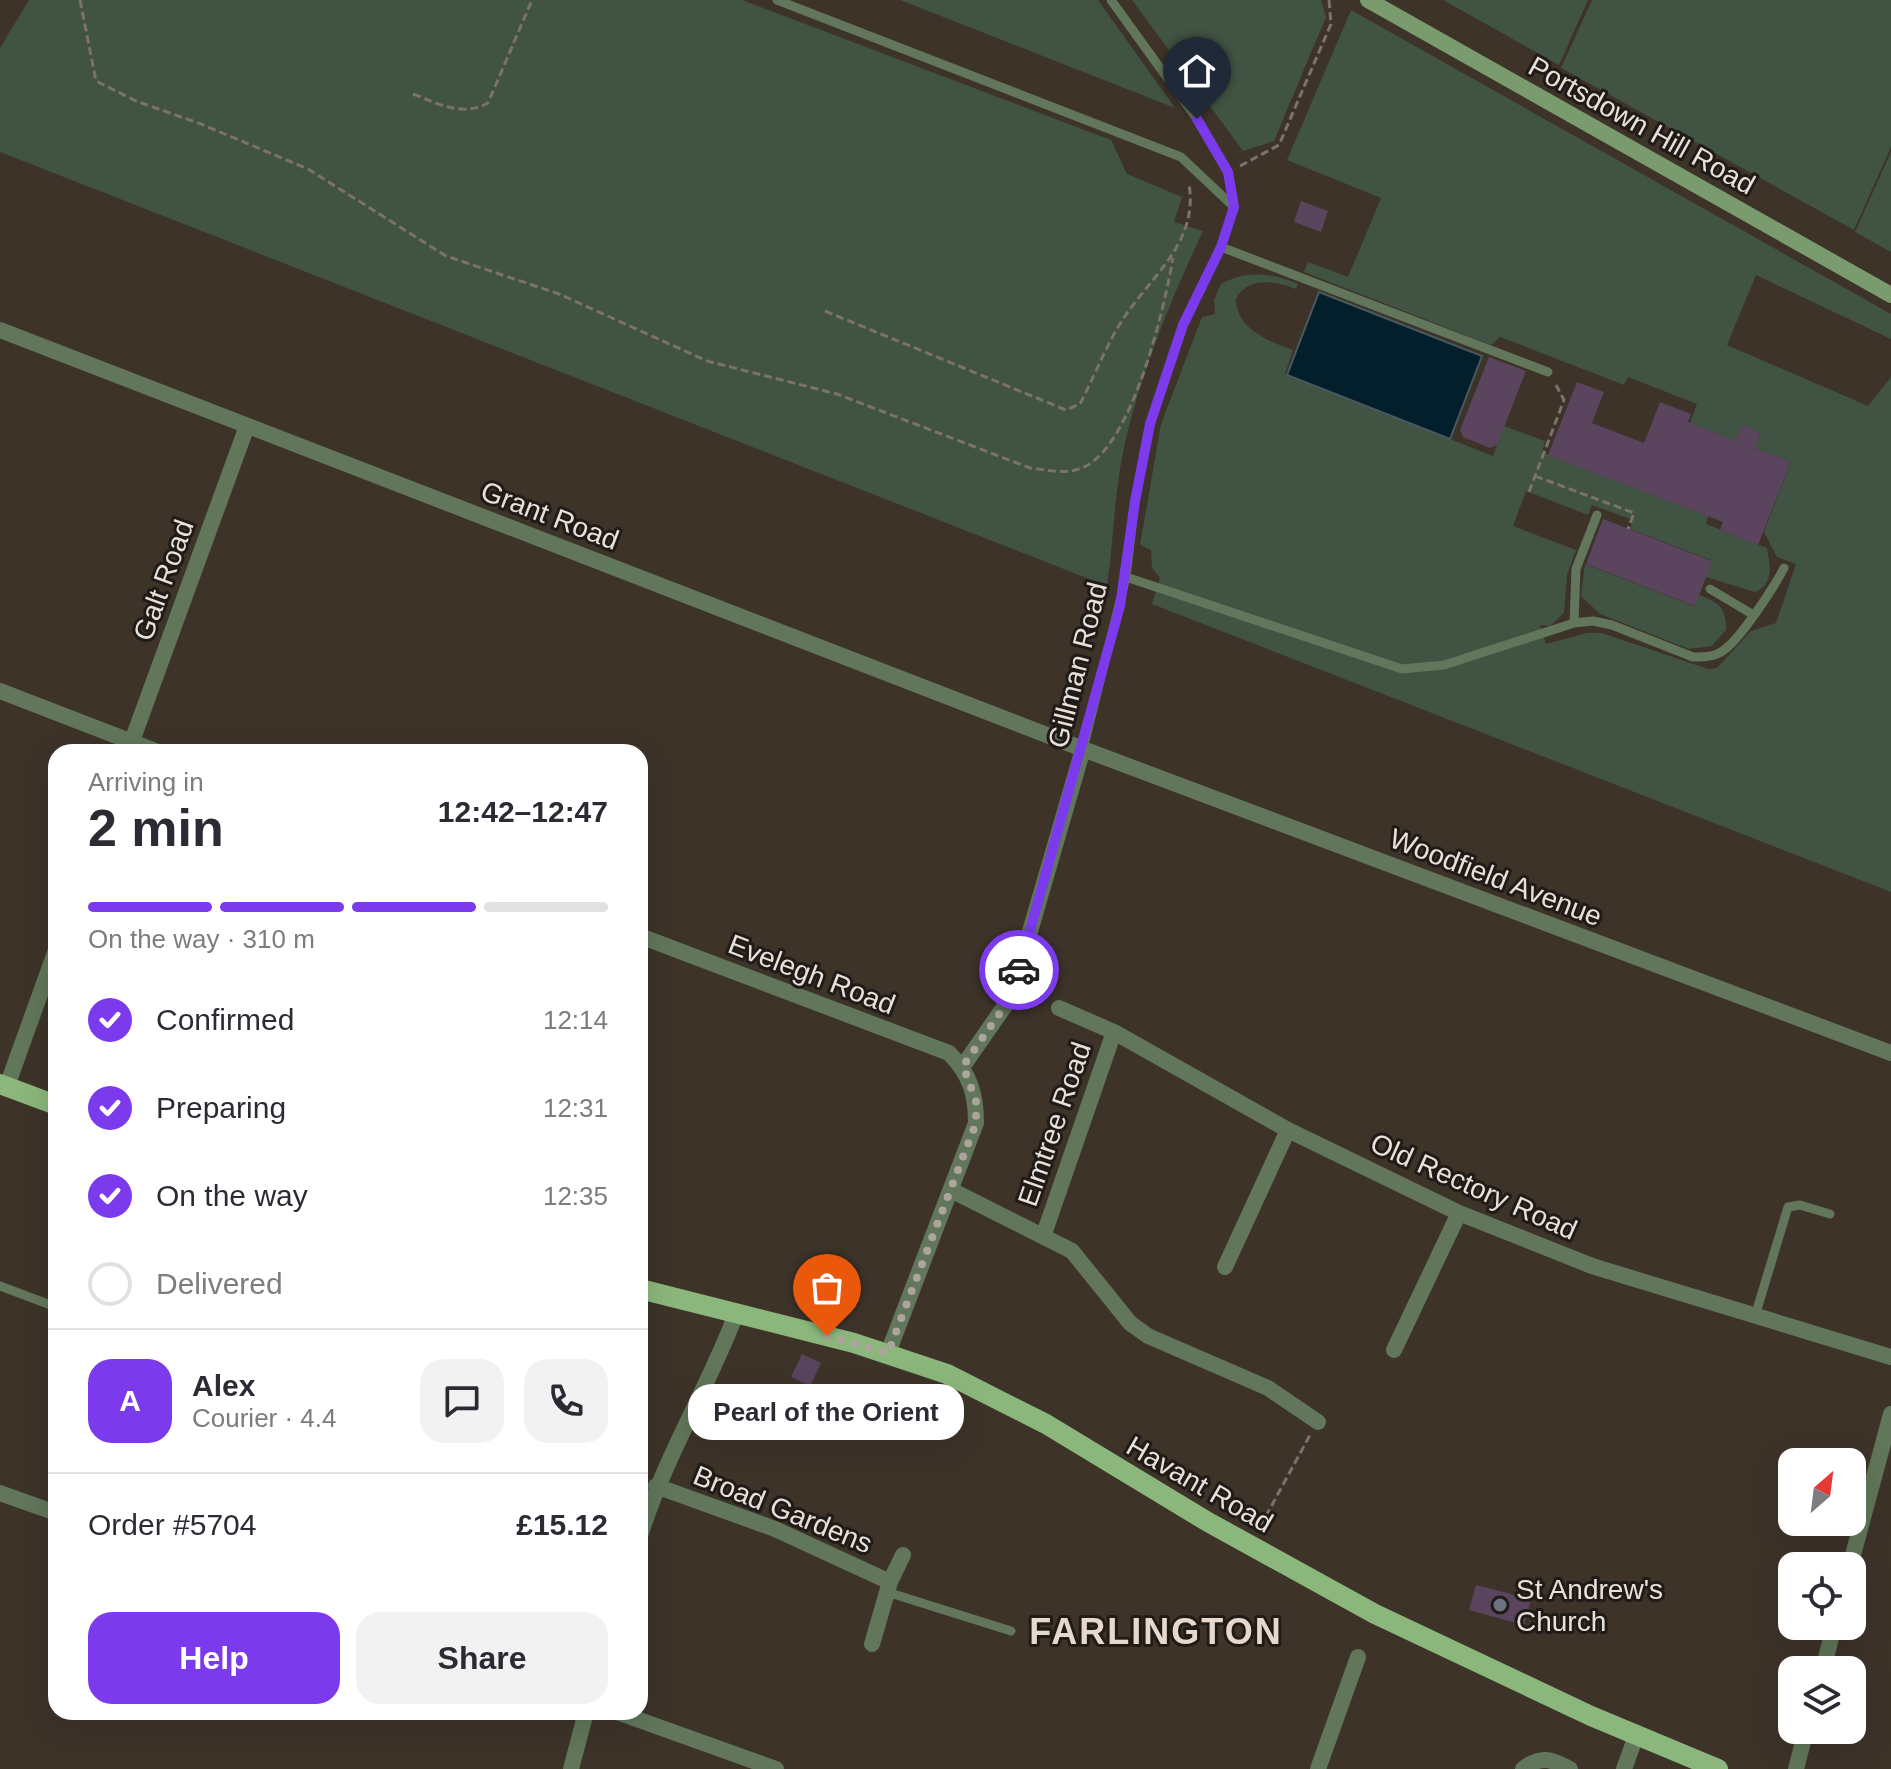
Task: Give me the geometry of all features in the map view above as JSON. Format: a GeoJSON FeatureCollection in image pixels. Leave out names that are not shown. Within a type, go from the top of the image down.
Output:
{"type":"FeatureCollection","features":[{"type":"Feature","properties":{"kind":"main road","name":"Portsdown Hill Road"},"geometry":{"type":"LineString","coordinates":[[1368,0],[1891,295]]}},
{"type":"Feature","properties":{"kind":"main road"},"geometry":{"type":"LineString","coordinates":[[3,1085],[48,1102]]}},
{"type":"Feature","properties":{"kind":"main road","name":"Havant Road"},"geometry":{"type":"LineString","coordinates":[[648,1291],[888,1353],[957,1378],[1046,1424],[1208,1522],[1375,1614],[1636,1736],[1718,1769]]}},
{"type":"Feature","properties":{"kind":"street","name":"Grant Road"},"geometry":{"type":"LineString","coordinates":[[0,330],[1083,749]]}},
{"type":"Feature","properties":{"kind":"street","name":"Galt Road"},"geometry":{"type":"LineString","coordinates":[[131,744],[247,426]]}},
{"type":"Feature","properties":{"kind":"street"},"geometry":{"type":"LineString","coordinates":[[0,691],[123,744]]}},
{"type":"Feature","properties":{"kind":"street","name":"Woodfield Avenue"},"geometry":{"type":"LineString","coordinates":[[1083,749],[1891,1053]]}},
{"type":"Feature","properties":{"kind":"street","name":"Gillman Road"},"geometry":{"type":"LineString","coordinates":[[963,1066],[1011,997],[1083,749]]}},
{"type":"Feature","properties":{"kind":"street","name":"Evelegh Road"},"geometry":{"type":"LineString","coordinates":[[648,939],[949,1053],[963,1066]]}},
{"type":"Feature","properties":{"kind":"street"},"geometry":{"type":"LineString","coordinates":[[3,1085],[48,970]]}},
{"type":"Feature","properties":{"kind":"street","name":"Old Rectory Road"},"geometry":{"type":"LineString","coordinates":[[1059,1008],[1114,1032],[1288,1130],[1459,1213],[1592,1266],[1891,1357]]}},
{"type":"Feature","properties":{"kind":"street","name":"Elmtree Road"},"geometry":{"type":"LineString","coordinates":[[1044,1234],[1114,1032]]}},
{"type":"Feature","properties":{"kind":"street"},"geometry":{"type":"LineString","coordinates":[[888,1353],[899,1318],[953,1191],[976,1123],[976,1101],[963,1066]]}},
{"type":"Feature","properties":{"kind":"street"},"geometry":{"type":"LineString","coordinates":[[1225,1267],[1288,1130]]}},
{"type":"Feature","properties":{"kind":"street"},"geometry":{"type":"LineString","coordinates":[[953,1191],[1044,1234],[1072,1251],[1130,1323],[1148,1336],[1268,1388],[1318,1422]]}},
{"type":"Feature","properties":{"kind":"street"},"geometry":{"type":"LineString","coordinates":[[1394,1350],[1459,1213]]}},
{"type":"Feature","properties":{"kind":"street"},"geometry":{"type":"LineString","coordinates":[[648,1505],[718,1362],[736,1314]]}},
{"type":"Feature","properties":{"kind":"street"},"geometry":{"type":"LineString","coordinates":[[1854,1552],[1891,1414]]}},
{"type":"Feature","properties":{"kind":"street","name":"Broad Gardens"},"geometry":{"type":"LineString","coordinates":[[656,1486],[775,1529],[889,1587]]}},
{"type":"Feature","properties":{"kind":"street"},"geometry":{"type":"LineString","coordinates":[[0,1493],[48,1510]]}},
{"type":"Feature","properties":{"kind":"street","name":"Broad Gardens"},"geometry":{"type":"LineString","coordinates":[[872,1644],[889,1587],[903,1555]]}},
{"type":"Feature","properties":{"kind":"street"},"geometry":{"type":"LineString","coordinates":[[1318,1769],[1358,1657]]}},
{"type":"Feature","properties":{"kind":"street"},"geometry":{"type":"LineString","coordinates":[[571,1769],[584,1720]]}},
{"type":"Feature","properties":{"kind":"street"},"geometry":{"type":"LineString","coordinates":[[639,1720],[776,1769]]}},
{"type":"Feature","properties":{"kind":"street"},"geometry":{"type":"LineString","coordinates":[[1624,1769],[1636,1736]]}},
{"type":"Feature","properties":{"kind":"street"},"geometry":{"type":"LineString","coordinates":[[1796,1769],[1802,1744]]}},
{"type":"Feature","properties":{"kind":"street"},"geometry":{"type":"LineString","coordinates":[[1523,1769],[1535,1760],[1550,1759],[1570,1769]]}},
{"type":"Feature","properties":{"kind":"lane"},"geometry":{"type":"LineString","coordinates":[[777,0],[1181,157],[1234,207]]}},
{"type":"Feature","properties":{"kind":"lane","name":"Gillman Road"},"geometry":{"type":"LineString","coordinates":[[1083,749],[1126,577],[1135,501],[1150,424],[1183,325],[1221,247],[1234,207],[1228,172],[1197,119],[1111,0]]}},
{"type":"Feature","properties":{"kind":"lane"},"geometry":{"type":"LineString","coordinates":[[1221,247],[1548,372]]}},
{"type":"Feature","properties":{"kind":"lane"},"geometry":{"type":"LineString","coordinates":[[1574,623],[1576,569],[1597,515]]}},
{"type":"Feature","properties":{"kind":"lane"},"geometry":{"type":"LineString","coordinates":[[1126,577],[1402,669],[1444,665],[1574,623],[1593,621],[1612,625],[1693,657],[1710,657],[1725,650],[1752,614],[1769,598],[1784,568]]}},
{"type":"Feature","properties":{"kind":"lane"},"geometry":{"type":"LineString","coordinates":[[1710,589],[1752,614]]}},
{"type":"Feature","properties":{"kind":"lane"},"geometry":{"type":"LineString","coordinates":[[1755,1316],[1788,1207],[1800,1205],[1830,1214]]}},
{"type":"Feature","properties":{"kind":"lane"},"geometry":{"type":"LineString","coordinates":[[0,1286],[48,1304]]}},
{"type":"Feature","properties":{"kind":"lane"},"geometry":{"type":"LineString","coordinates":[[889,1587],[1011,1631]]}},
{"type":"Feature","properties":{"kind":"path"},"geometry":{"type":"LineString","coordinates":[[80,0],[96,81],[136,101],[201,124],[308,169],[446,256],[559,294],[707,361],[837,394],[1030,468],[1062,472],[1084,467],[1102,455],[1121,430],[1166,300],[1173,258],[1189,224],[1190,187],[1181,157]]}},
{"type":"Feature","properties":{"kind":"path"},"geometry":{"type":"LineString","coordinates":[[413,94],[456,110],[477,109],[488,103],[532,0]]}},
{"type":"Feature","properties":{"kind":"path"},"geometry":{"type":"LineString","coordinates":[[1228,172],[1279,145],[1331,24],[1329,0]]}},
{"type":"Feature","properties":{"kind":"path"},"geometry":{"type":"LineString","coordinates":[[825,311],[1066,410],[1080,404],[1117,328],[1142,291],[1173,258]]}},
{"type":"Feature","properties":{"kind":"path"},"geometry":{"type":"LineString","coordinates":[[1529,492],[1564,400],[1548,372]]}},
{"type":"Feature","properties":{"kind":"path"},"geometry":{"type":"LineString","coordinates":[[1535,476],[1634,513],[1628,529]]}},
{"type":"Feature","properties":{"kind":"path"},"geometry":{"type":"LineString","coordinates":[[1266,1515],[1318,1422]]}},
{"type":"Feature","properties":{"kind":"green space"},"geometry":{"type":"Polygon","coordinates":[[[29,0],[742,0],[1111,140],[1127,174],[1182,197],[1174,222],[1203,231],[1166,315],[1135,403],[1119,478],[1107,586],[0,152],[0,48],[29,0]]]}},
{"type":"Feature","properties":{"kind":"green space"},"geometry":{"type":"Polygon","coordinates":[[[900,0],[1098,0],[1175,108],[900,0]]]}},
{"type":"Feature","properties":{"kind":"green space"},"geometry":{"type":"Polygon","coordinates":[[[1132,0],[1321,0],[1326,17],[1274,141],[1243,151],[1132,0]]]}},
{"type":"Feature","properties":{"kind":"green space"},"geometry":{"type":"Polygon","coordinates":[[[1443,0],[1588,0],[1559,65],[1443,0]]]}},
{"type":"Feature","properties":{"kind":"green space"},"geometry":{"type":"Polygon","coordinates":[[[1592,0],[1891,0],[1891,147],[1854,230],[1561,68],[1592,0]]]}},
{"type":"Feature","properties":{"kind":"green space"},"geometry":{"type":"Polygon","coordinates":[[[1351,10],[1891,314],[1891,339],[1756,275],[1727,345],[1868,406],[1891,377],[1891,892],[1152,604],[1160,578],[1152,568],[1151,550],[1140,545],[1161,424],[1202,317],[1215,314],[1214,300],[1221,284],[1250,275],[1269,275],[1298,284],[1296,289],[1263,282],[1247,287],[1236,299],[1237,309],[1248,326],[1264,338],[1293,350],[1285,374],[1493,456],[1504,426],[1545,441],[1542,452],[1708,516],[1706,524],[1767,548],[1768,579],[1755,592],[1706,577],[1711,560],[1630,529],[1633,520],[1592,505],[1588,515],[1526,491],[1513,526],[1576,550],[1567,575],[1564,613],[1550,626],[1540,625],[1546,644],[1587,633],[1602,633],[1708,669],[1717,668],[1751,631],[1776,623],[1796,564],[1777,557],[1764,532],[1791,462],[1755,448],[1761,433],[1742,426],[1736,441],[1690,423],[1697,404],[1628,377],[1624,385],[1500,337],[1491,345],[1304,272],[1308,262],[1348,277],[1381,198],[1287,160],[1351,10]]]}},
{"type":"Feature","properties":{"kind":"green space"},"geometry":{"type":"Polygon","coordinates":[[[1891,152],[1891,252],[1855,232],[1891,152]]]}},
{"type":"Feature","properties":{"kind":"green space"},"geometry":{"type":"Polygon","coordinates":[[[1585,564],[1694,606],[1699,595],[1706,598],[1723,611],[1726,630],[1712,646],[1689,649],[1600,614],[1581,596],[1585,564]]]}},
{"type":"Feature","properties":{"kind":"water"},"geometry":{"type":"Polygon","coordinates":[[[1319,292],[1482,356],[1450,439],[1287,375],[1319,292]]]}},
{"type":"Feature","properties":{"kind":"building"},"geometry":{"type":"Polygon","coordinates":[[[1301,201],[1328,211],[1321,232],[1294,222],[1301,201]]]}},
{"type":"Feature","properties":{"kind":"building"},"geometry":{"type":"Polygon","coordinates":[[[1489,357],[1526,371],[1497,445],[1490,448],[1463,437],[1460,430],[1489,357]]]}},
{"type":"Feature","properties":{"kind":"building"},"geometry":{"type":"Polygon","coordinates":[[[1577,382],[1604,392],[1592,423],[1644,443],[1660,402],[1691,414],[1688,422],[1736,441],[1742,425],[1761,433],[1755,448],[1791,462],[1758,545],[1720,530],[1723,522],[1548,455],[1577,382]]]}},
{"type":"Feature","properties":{"kind":"building"},"geometry":{"type":"Polygon","coordinates":[[[1603,519],[1712,561],[1695,606],[1586,564],[1603,519]]]}},
{"type":"Feature","properties":{"kind":"building"},"geometry":{"type":"Polygon","coordinates":[[[802,1354],[821,1363],[810,1386],[791,1377],[802,1354]]]}},
{"type":"Feature","properties":{"kind":"building","name":"St Andrew's Church"},"geometry":{"type":"Polygon","coordinates":[[[1476,1585],[1531,1599],[1524,1625],[1469,1610],[1476,1585]]]}},
{"type":"Feature","properties":{"kind":"way so far"},"geometry":{"type":"LineString","coordinates":[[827,1336],[888,1353],[899,1318],[953,1191],[976,1123],[976,1101],[963,1066],[1011,997],[1019,970]]}},
{"type":"Feature","properties":{"kind":"place","name":"Pearl of the Orient"},"geometry":{"type":"Point","coordinates":[827,1336]}},
{"type":"Feature","properties":{"kind":"place","name":"St Andrew's Church"},"geometry":{"type":"Point","coordinates":[1500,1605]}},
{"type":"Feature","properties":{"kind":"district","name":"FARLINGTON"},"geometry":{"type":"Point","coordinates":[1156,1631]}},
{"type":"Feature","properties":{"kind":"route"},"geometry":{"type":"LineString","coordinates":[[1019,970],[1083,749],[1120,606],[1150,424],[1183,325],[1221,247],[1234,207],[1228,172],[1197,119]]}}]}
